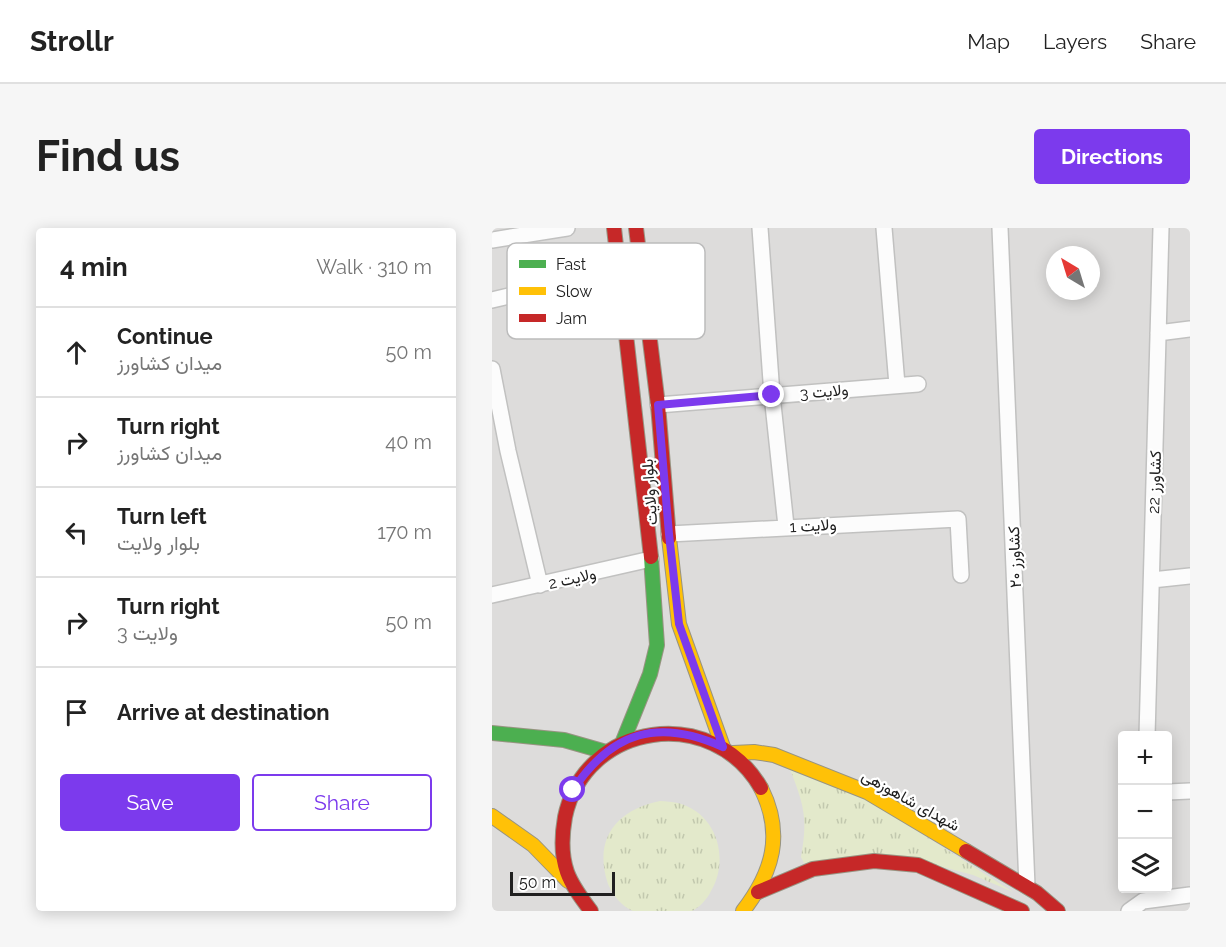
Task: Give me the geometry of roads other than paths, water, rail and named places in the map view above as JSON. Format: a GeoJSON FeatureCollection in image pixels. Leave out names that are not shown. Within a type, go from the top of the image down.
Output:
{"type":"FeatureCollection","features":[{"type":"Feature","properties":{"kind":"main road","name":"بلوار ولایت"},"geometry":{"type":"LineString","coordinates":[[614,228],[615,243]]}},
{"type":"Feature","properties":{"kind":"main road","name":"بلوار ولایت"},"geometry":{"type":"LineString","coordinates":[[636,228],[638,243]]}},
{"type":"Feature","properties":{"kind":"main road","name":"بلوار ولایت"},"geometry":{"type":"LineString","coordinates":[[623,741],[650,674],[657,645],[651,559],[626,339]]}},
{"type":"Feature","properties":{"kind":"main road","name":"بلوار ولایت"},"geometry":{"type":"LineString","coordinates":[[649,339],[679,624],[728,750]]}},
{"type":"Feature","properties":{"kind":"main road"},"geometry":{"type":"LineString","coordinates":[[574,888],[565,865],[562,840],[564,814],[578,783],[587,769],[623,741],[648,733],[674,732],[700,736],[728,750],[751,771],[764,793],[772,818],[774,843],[769,869],[758,892],[743,911]]}},
{"type":"Feature","properties":{"kind":"main road"},"geometry":{"type":"LineString","coordinates":[[492,733],[564,740],[606,752]]}},
{"type":"Feature","properties":{"kind":"main road","name":"شهدای شاهوزهی"},"geometry":{"type":"LineString","coordinates":[[728,750],[774,755],[867,792],[1027,886],[1058,911]]}},
{"type":"Feature","properties":{"kind":"main road"},"geometry":{"type":"LineString","coordinates":[[492,816],[509,825],[547,856],[591,911]]}},
{"type":"Feature","properties":{"kind":"main road"},"geometry":{"type":"LineString","coordinates":[[758,892],[813,869],[874,861],[918,866],[1022,911]]}},
{"type":"Feature","properties":{"kind":"street"},"geometry":{"type":"LineString","coordinates":[[492,240],[567,228]]}},
{"type":"Feature","properties":{"kind":"street"},"geometry":{"type":"LineString","coordinates":[[760,228],[772,395],[786,526]]}},
{"type":"Feature","properties":{"kind":"street"},"geometry":{"type":"LineString","coordinates":[[884,228],[897,385]]}},
{"type":"Feature","properties":{"kind":"street","name":"کشاورز ۲۰"},"geometry":{"type":"LineString","coordinates":[[1000,228],[1027,886]]}},
{"type":"Feature","properties":{"kind":"street","name":"کشاورز 22"},"geometry":{"type":"LineString","coordinates":[[1148,731],[1161,228]]}},
{"type":"Feature","properties":{"kind":"street"},"geometry":{"type":"LineString","coordinates":[[492,300],[507,296]]}},
{"type":"Feature","properties":{"kind":"street"},"geometry":{"type":"LineString","coordinates":[[1158,333],[1190,329]]}},
{"type":"Feature","properties":{"kind":"street"},"geometry":{"type":"LineString","coordinates":[[492,369],[508,451],[540,585]]}},
{"type":"Feature","properties":{"kind":"street","name":"ولایت 3"},"geometry":{"type":"LineString","coordinates":[[658,405],[918,384]]}},
{"type":"Feature","properties":{"kind":"street","name":"ولایت 1"},"geometry":{"type":"LineString","coordinates":[[669,534],[786,526],[958,519],[960,575]]}},
{"type":"Feature","properties":{"kind":"street","name":"ولایت 2"},"geometry":{"type":"LineString","coordinates":[[492,595],[651,559]]}},
{"type":"Feature","properties":{"kind":"street"},"geometry":{"type":"LineString","coordinates":[[1152,580],[1190,576]]}},
{"type":"Feature","properties":{"kind":"street"},"geometry":{"type":"LineString","coordinates":[[1172,792],[1190,791]]}},
{"type":"Feature","properties":{"kind":"street"},"geometry":{"type":"LineString","coordinates":[[1129,911],[1143,895],[1190,895]]}}]}
